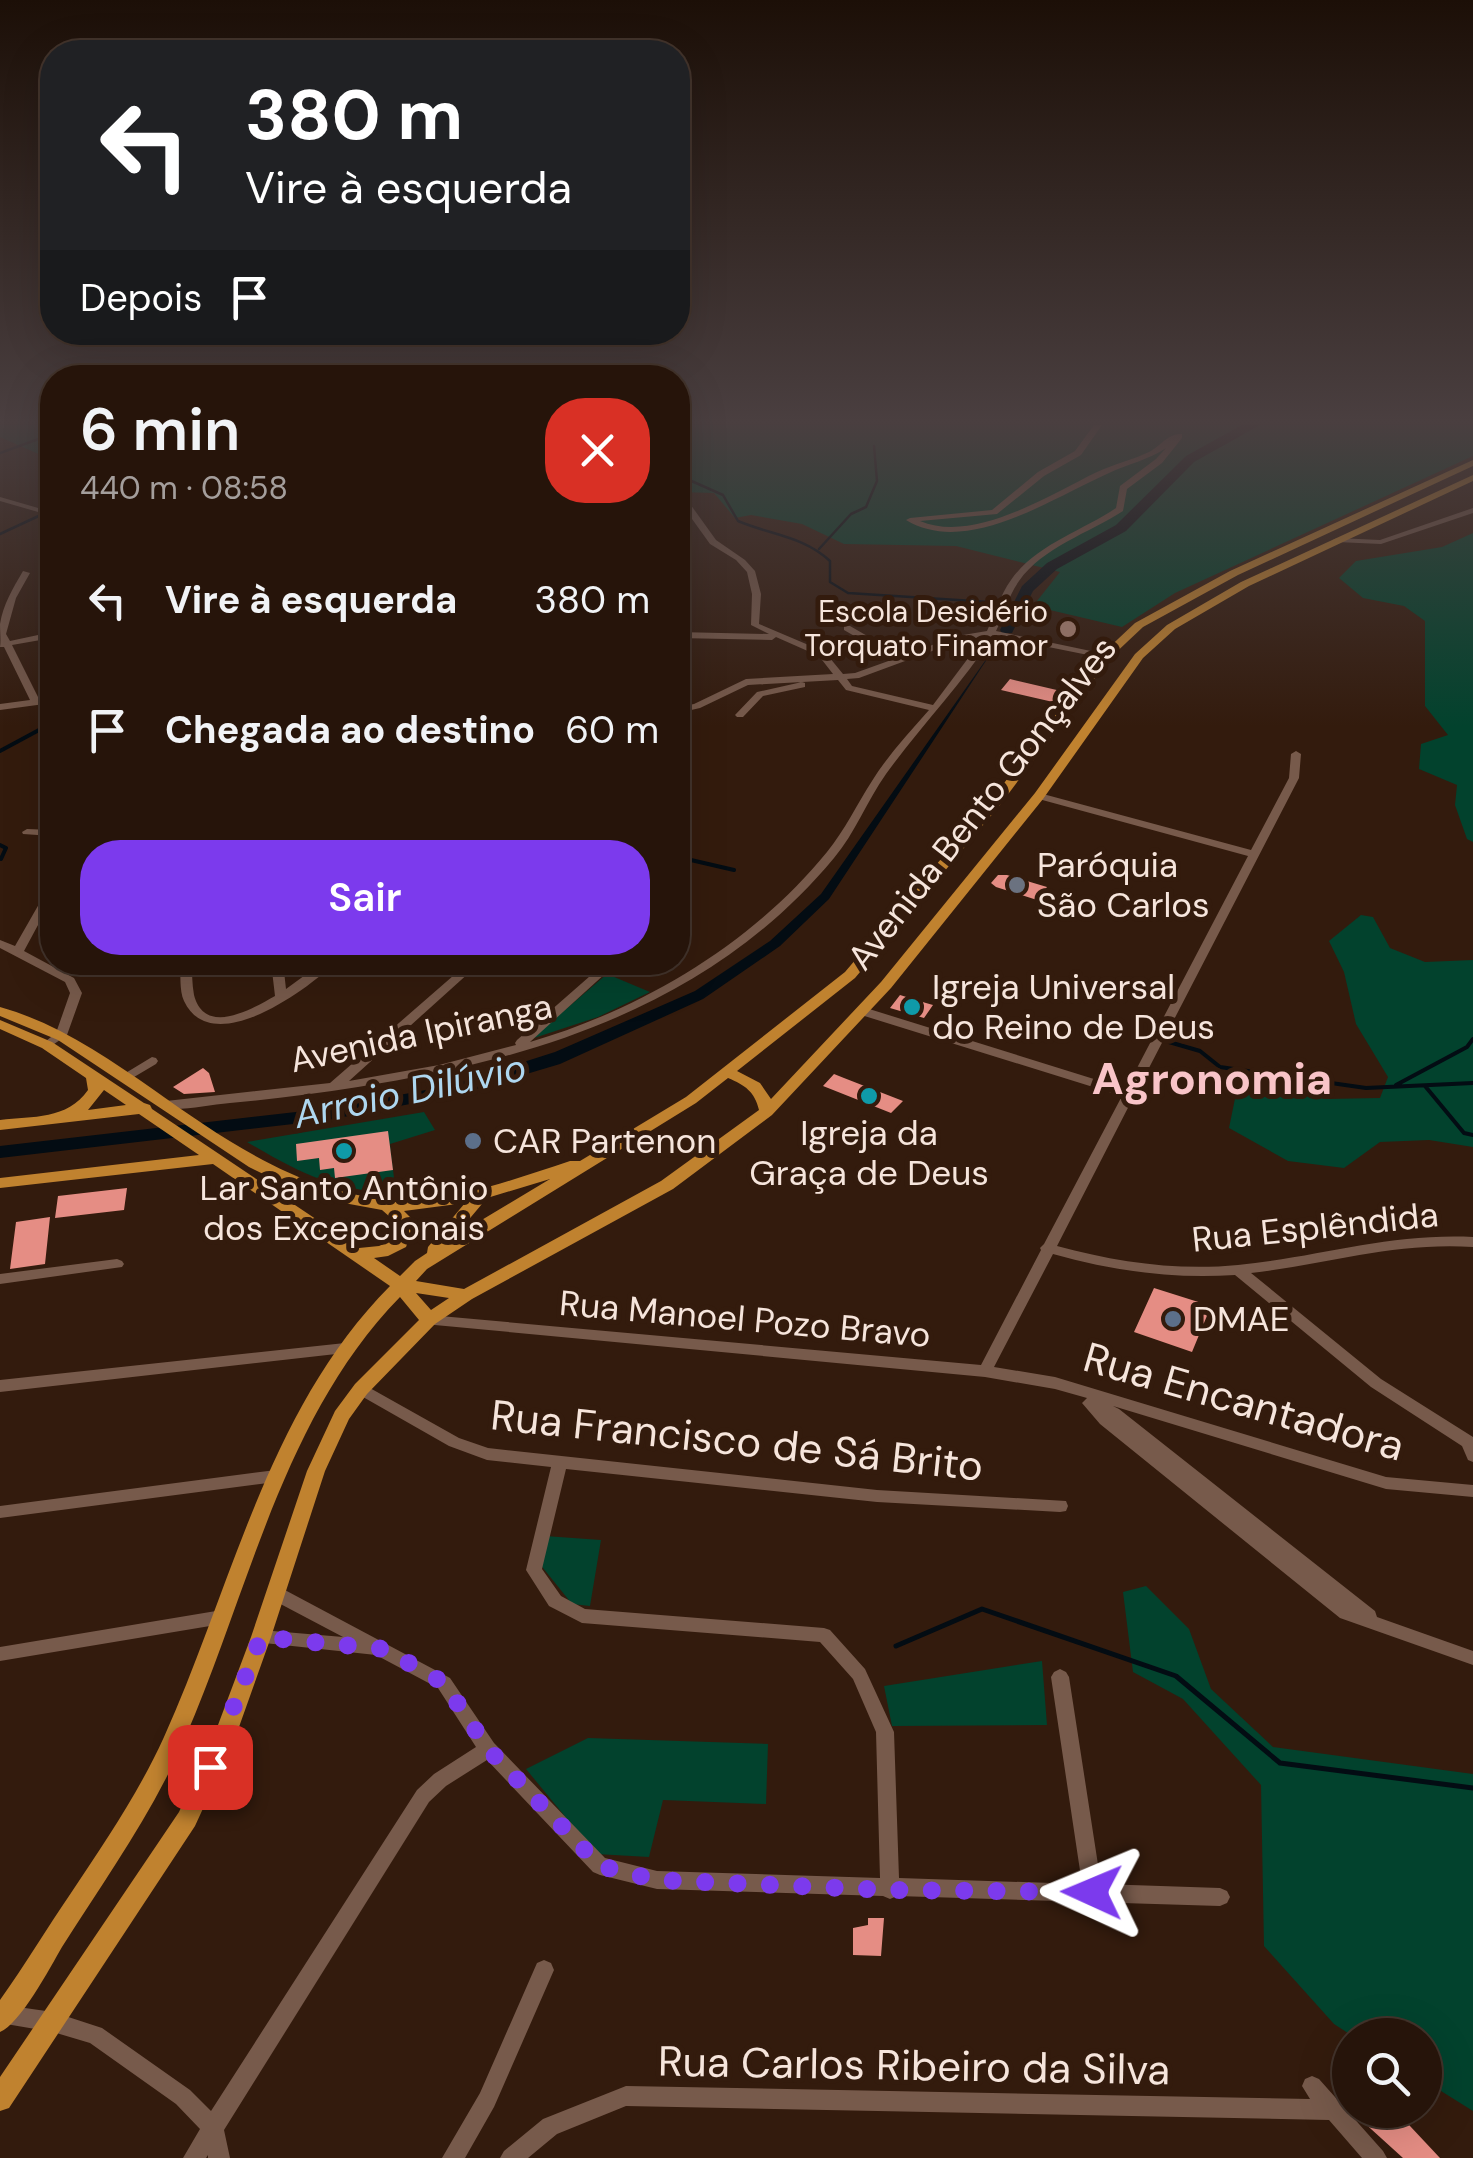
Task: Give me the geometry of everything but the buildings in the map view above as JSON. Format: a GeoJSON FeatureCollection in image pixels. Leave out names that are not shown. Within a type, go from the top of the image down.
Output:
{"type":"FeatureCollection","features":[{"type":"Feature","properties":{"kind":"main road","name":"Avenida Bento Gonçalves"},"geometry":{"type":"LineString","coordinates":[[2,2017],[144,1802],[175,1736],[276,1476],[315,1392],[345,1348],[399,1284],[422,1265],[599,1158],[728,1072],[850,975],[996,802],[1105,657],[1138,624],[1339,526]]}},
{"type":"Feature","properties":{"kind":"main road","name":"Avenida Bento Gonçalves"},"geometry":{"type":"LineString","coordinates":[[0,2099],[186,1819],[222,1741],[261,1637],[316,1471],[341,1416],[361,1389],[428,1320],[666,1185],[767,1112],[862,1011],[1039,796],[1140,656],[1171,627],[1216,598],[1368,526]]}},
{"type":"Feature","properties":{"kind":"main road"},"geometry":{"type":"LineString","coordinates":[[0,1011],[61,1035],[125,1077],[192,1141],[296,1182],[384,1205],[404,1216],[405,1236],[382,1252],[354,1254]]}},
{"type":"Feature","properties":{"kind":"main road"},"geometry":{"type":"LineString","coordinates":[[0,1024],[46,1045],[143,1109]]}},
{"type":"Feature","properties":{"kind":"main road"},"geometry":{"type":"LineString","coordinates":[[728,1072],[758,1087],[765,1096],[767,1112]]}},
{"type":"Feature","properties":{"kind":"main road"},"geometry":{"type":"LineString","coordinates":[[67,1117],[88,1103],[96,1090],[94,1075]]}},
{"type":"Feature","properties":{"kind":"main road"},"geometry":{"type":"LineString","coordinates":[[0,1124],[143,1109],[191,1121],[219,1150],[399,1284],[428,1320]]}},
{"type":"Feature","properties":{"kind":"main road"},"geometry":{"type":"LineString","coordinates":[[0,1183],[219,1150]]}},
{"type":"Feature","properties":{"kind":"main road"},"geometry":{"type":"LineString","coordinates":[[384,1205],[482,1193],[599,1158]]}},
{"type":"Feature","properties":{"kind":"main road"},"geometry":{"type":"LineString","coordinates":[[422,1265],[482,1193]]}},
{"type":"Feature","properties":{"kind":"main road"},"geometry":{"type":"LineString","coordinates":[[399,1284],[466,1295]]}},
{"type":"Feature","properties":{"kind":"street"},"geometry":{"type":"LineString","coordinates":[[701,526],[715,544],[746,564],[754,578],[755,625],[822,654],[843,682],[855,690],[934,708]]}},
{"type":"Feature","properties":{"kind":"street","name":"Avenida Ipiranga"},"geometry":{"type":"LineString","coordinates":[[934,526],[965,526]]}},
{"type":"Feature","properties":{"kind":"street","name":"Avenida Ipiranga"},"geometry":{"type":"LineString","coordinates":[[690,973],[759,926],[830,856],[882,774],[991,633],[1003,598],[1029,564],[1098,526]]}},
{"type":"Feature","properties":{"kind":"street"},"geometry":{"type":"LineString","coordinates":[[1337,540],[1382,542],[1428,526]]}},
{"type":"Feature","properties":{"kind":"street"},"geometry":{"type":"LineString","coordinates":[[26,573],[7,616],[2,644],[36,702]]}},
{"type":"Feature","properties":{"kind":"street"},"geometry":{"type":"LineString","coordinates":[[847,628],[902,660]]}},
{"type":"Feature","properties":{"kind":"street"},"geometry":{"type":"LineString","coordinates":[[740,715],[760,694],[771,690],[843,682],[960,638],[991,633],[1105,657]]}},
{"type":"Feature","properties":{"kind":"street"},"geometry":{"type":"LineString","coordinates":[[690,635],[780,637]]}},
{"type":"Feature","properties":{"kind":"street"},"geometry":{"type":"LineString","coordinates":[[2,644],[40,636]]}},
{"type":"Feature","properties":{"kind":"street"},"geometry":{"type":"LineString","coordinates":[[690,707],[746,682],[770,678],[843,682]]}},
{"type":"Feature","properties":{"kind":"street"},"geometry":{"type":"LineString","coordinates":[[0,706],[40,702]]}},
{"type":"Feature","properties":{"kind":"street"},"geometry":{"type":"LineString","coordinates":[[985,1370],[1294,778],[1296,754]]}},
{"type":"Feature","properties":{"kind":"street"},"geometry":{"type":"LineString","coordinates":[[1039,796],[1253,854]]}},
{"type":"Feature","properties":{"kind":"street"},"geometry":{"type":"LineString","coordinates":[[28,832],[40,832]]}},
{"type":"Feature","properties":{"kind":"street"},"geometry":{"type":"LineString","coordinates":[[18,951],[40,914]]}},
{"type":"Feature","properties":{"kind":"street"},"geometry":{"type":"LineString","coordinates":[[0,943],[40,963]]}},
{"type":"Feature","properties":{"kind":"street"},"geometry":{"type":"LineString","coordinates":[[46,1045],[61,1035],[76,992],[70,980],[61,975]]}},
{"type":"Feature","properties":{"kind":"street"},"geometry":{"type":"LineString","coordinates":[[187,975],[188,998],[195,1011],[217,1020],[252,1016],[313,975]]}},
{"type":"Feature","properties":{"kind":"street"},"geometry":{"type":"LineString","coordinates":[[278,975],[280,998]]}},
{"type":"Feature","properties":{"kind":"street"},"geometry":{"type":"LineString","coordinates":[[332,1089],[461,975]]}},
{"type":"Feature","properties":{"kind":"street"},"geometry":{"type":"LineString","coordinates":[[515,1048],[598,975]]}},
{"type":"Feature","properties":{"kind":"street","name":"Avenida Ipiranga"},"geometry":{"type":"LineString","coordinates":[[162,1112],[332,1089],[515,1048],[598,1023],[686,975]]}},
{"type":"Feature","properties":{"kind":"street"},"geometry":{"type":"LineString","coordinates":[[862,1011],[1131,1094]]}},
{"type":"Feature","properties":{"kind":"street"},"geometry":{"type":"LineString","coordinates":[[125,1077],[152,1062]]}},
{"type":"Feature","properties":{"kind":"street","name":"Avenida Ipiranga"},"geometry":{"type":"LineString","coordinates":[[191,1121],[232,1100]]}},
{"type":"Feature","properties":{"kind":"street","name":"Rua Esplêndida"},"geometry":{"type":"LineString","coordinates":[[1047,1248],[1112,1267],[1172,1272],[1238,1270],[1369,1246],[1443,1240],[1473,1242]]}},
{"type":"Feature","properties":{"kind":"street"},"geometry":{"type":"LineString","coordinates":[[0,1279],[117,1264]]}},
{"type":"Feature","properties":{"kind":"street"},"geometry":{"type":"LineString","coordinates":[[1238,1270],[1376,1383],[1470,1444],[1473,1456]]}},
{"type":"Feature","properties":{"kind":"street","name":"Rua Manoel Pozo Bravo"},"geometry":{"type":"LineString","coordinates":[[428,1320],[985,1370],[1055,1383]]}},
{"type":"Feature","properties":{"kind":"street"},"geometry":{"type":"LineString","coordinates":[[0,1386],[345,1348]]}},
{"type":"Feature","properties":{"kind":"street"},"geometry":{"type":"LineString","coordinates":[[1055,1383],[1090,1403],[1104,1420],[1346,1613],[1473,1658]]}},
{"type":"Feature","properties":{"kind":"street","name":"Rua Encantadora"},"geometry":{"type":"LineString","coordinates":[[1055,1383],[1386,1483],[1473,1491]]}},
{"type":"Feature","properties":{"kind":"street","name":"Rua Francisco de Sá Brito"},"geometry":{"type":"LineString","coordinates":[[361,1389],[454,1442],[486,1454],[877,1496],[1060,1506]]}},
{"type":"Feature","properties":{"kind":"street"},"geometry":{"type":"LineString","coordinates":[[559,1464],[534,1570],[556,1601],[582,1616],[824,1634],[859,1674],[886,1732],[890,1890]]}},
{"type":"Feature","properties":{"kind":"street"},"geometry":{"type":"LineString","coordinates":[[0,1512],[276,1476]]}},
{"type":"Feature","properties":{"kind":"street"},"geometry":{"type":"LineString","coordinates":[[277,1594],[444,1683],[488,1749],[600,1866],[656,1880],[1220,1897]]}},
{"type":"Feature","properties":{"kind":"street"},"geometry":{"type":"LineString","coordinates":[[0,1654],[222,1617]]}},
{"type":"Feature","properties":{"kind":"street"},"geometry":{"type":"LineString","coordinates":[[261,1637],[384,1649]]}},
{"type":"Feature","properties":{"kind":"street"},"geometry":{"type":"LineString","coordinates":[[1060,1677],[1092,1892]]}},
{"type":"Feature","properties":{"kind":"street"},"geometry":{"type":"LineString","coordinates":[[194,2158],[422,1796],[488,1749]]}},
{"type":"Feature","properties":{"kind":"street"},"geometry":{"type":"LineString","coordinates":[[453,2158],[486,2100],[544,1970]]}},
{"type":"Feature","properties":{"kind":"street"},"geometry":{"type":"LineString","coordinates":[[2,2017],[53,2022],[95,2035],[183,2097],[213,2128],[220,2158]]}},
{"type":"Feature","properties":{"kind":"street"},"geometry":{"type":"LineString","coordinates":[[1312,2086],[1332,2110]]}},
{"type":"Feature","properties":{"kind":"street","name":"Rua Carlos Ribeiro da Silva"},"geometry":{"type":"LineString","coordinates":[[511,2158],[550,2126],[626,2096],[1332,2110]]}},
{"type":"Feature","properties":{"kind":"street"},"geometry":{"type":"LineString","coordinates":[[1348,2128],[1376,2158]]}},
{"type":"Feature","properties":{"kind":"green space"},"geometry":{"type":"Polygon","coordinates":[[[806,526],[1321,526],[1175,593],[1122,627],[1033,606],[1060,572],[956,546],[844,544],[806,526]]]}},
{"type":"Feature","properties":{"kind":"green space"},"geometry":{"type":"Polygon","coordinates":[[[1473,533],[1473,842],[1467,839],[1455,805],[1457,785],[1419,769],[1421,744],[1448,735],[1425,706],[1425,621],[1404,606],[1363,598],[1339,578],[1356,561],[1442,547],[1473,533]]]}},
{"type":"Feature","properties":{"kind":"green space"},"geometry":{"type":"Polygon","coordinates":[[[1361,915],[1373,917],[1390,948],[1425,962],[1473,960],[1473,1147],[1429,1140],[1380,1142],[1344,1168],[1288,1161],[1229,1128],[1240,1074],[1327,1099],[1380,1098],[1388,1077],[1356,1024],[1344,972],[1329,941],[1361,915]]]}},
{"type":"Feature","properties":{"kind":"green space"},"geometry":{"type":"Polygon","coordinates":[[[606,975],[650,992],[598,1017],[531,1039],[606,975]]]}},
{"type":"Feature","properties":{"kind":"green space"},"geometry":{"type":"Polygon","coordinates":[[[424,1112],[435,1130],[390,1144],[396,1195],[318,1178],[247,1142],[424,1112]]]}},
{"type":"Feature","properties":{"kind":"green space"},"geometry":{"type":"Polygon","coordinates":[[[545,1536],[601,1540],[590,1606],[572,1604],[539,1563],[545,1536]]]}},
{"type":"Feature","properties":{"kind":"green space"},"geometry":{"type":"Polygon","coordinates":[[[1146,1586],[1189,1629],[1211,1689],[1273,1747],[1473,1774],[1473,2111],[1442,2092],[1442,2018],[1332,2018],[1332,2022],[1264,1946],[1261,1785],[1183,1699],[1133,1672],[1123,1592],[1146,1586]]]}},
{"type":"Feature","properties":{"kind":"green space"},"geometry":{"type":"Polygon","coordinates":[[[1042,1661],[1047,1725],[892,1726],[884,1686],[1042,1661]]]}},
{"type":"Feature","properties":{"kind":"green space"},"geometry":{"type":"Polygon","coordinates":[[[588,1738],[768,1744],[766,1804],[663,1800],[649,1857],[596,1854],[526,1769],[588,1738]]]}},
{"type":"Feature","properties":{"kind":"shaded area","name":"Arroio Dilúvio"},"geometry":{"type":"Polygon","coordinates":[[[999,641],[829,899],[780,946],[703,999],[560,1064],[456,1095],[328,1120],[0,1158],[0,1146],[331,1108],[452,1085],[555,1052],[695,991],[770,941],[821,894],[999,641]]]}},
{"type":"Feature","properties":{"kind":"waterway"},"geometry":{"type":"LineString","coordinates":[[0,534],[18,526]]}},
{"type":"Feature","properties":{"kind":"waterway"},"geometry":{"type":"LineString","coordinates":[[752,526],[820,553],[830,561],[830,582],[848,593],[989,602]]}},
{"type":"Feature","properties":{"kind":"waterway"},"geometry":{"type":"LineString","coordinates":[[819,549],[840,526]]}},
{"type":"Feature","properties":{"kind":"waterway","name":"Arroio Dilúvio"},"geometry":{"type":"LineString","coordinates":[[1007,630],[1027,589],[1052,566],[1123,526]]}},
{"type":"Feature","properties":{"kind":"waterway"},"geometry":{"type":"LineString","coordinates":[[0,751],[40,729]]}},
{"type":"Feature","properties":{"kind":"waterway"},"geometry":{"type":"LineString","coordinates":[[0,845],[6,848],[1,859]]}},
{"type":"Feature","properties":{"kind":"waterway"},"geometry":{"type":"LineString","coordinates":[[690,860],[734,870]]}},
{"type":"Feature","properties":{"kind":"waterway"},"geometry":{"type":"LineString","coordinates":[[1396,1085],[1467,1047],[1473,1039]]}},
{"type":"Feature","properties":{"kind":"waterway"},"geometry":{"type":"LineString","coordinates":[[1169,1042],[1200,1051],[1220,1067],[1366,1088],[1473,1083]]}},
{"type":"Feature","properties":{"kind":"waterway"},"geometry":{"type":"LineString","coordinates":[[1425,1086],[1464,1133],[1473,1135]]}},
{"type":"Feature","properties":{"kind":"waterway"},"geometry":{"type":"LineString","coordinates":[[896,1646],[982,1609],[1176,1676],[1280,1763],[1473,1788]]}},
{"type":"Feature","properties":{"kind":"place","name":"Escola Desidério Torquato Finamor"},"geometry":{"type":"Point","coordinates":[1068,629]}},
{"type":"Feature","properties":{"kind":"place","name":"Paróquia São Carlos"},"geometry":{"type":"Point","coordinates":[1017,885]}},
{"type":"Feature","properties":{"kind":"place","name":"Igreja Universal do Reino de Deus"},"geometry":{"type":"Point","coordinates":[912,1007]}},
{"type":"Feature","properties":{"kind":"place","name":"Igreja da Graça de Deus"},"geometry":{"type":"Point","coordinates":[869,1096]}},
{"type":"Feature","properties":{"kind":"place","name":"CAR Partenon"},"geometry":{"type":"Point","coordinates":[473,1141]}},
{"type":"Feature","properties":{"kind":"place","name":"Lar Santo Antônio dos Excepcionais"},"geometry":{"type":"Point","coordinates":[344,1151]}},
{"type":"Feature","properties":{"kind":"place","name":"DMAE"},"geometry":{"type":"Point","coordinates":[1173,1319]}},
{"type":"Feature","properties":{"kind":"district","name":"Agronomia"},"geometry":{"type":"Point","coordinates":[1212,1078]}},
{"type":"Feature","properties":{"kind":"route"},"geometry":{"type":"LineString","coordinates":[[210,1767],[261,1637],[384,1649],[444,1683],[488,1749],[600,1866],[656,1880],[890,1890],[1092,1892]]}}]}
